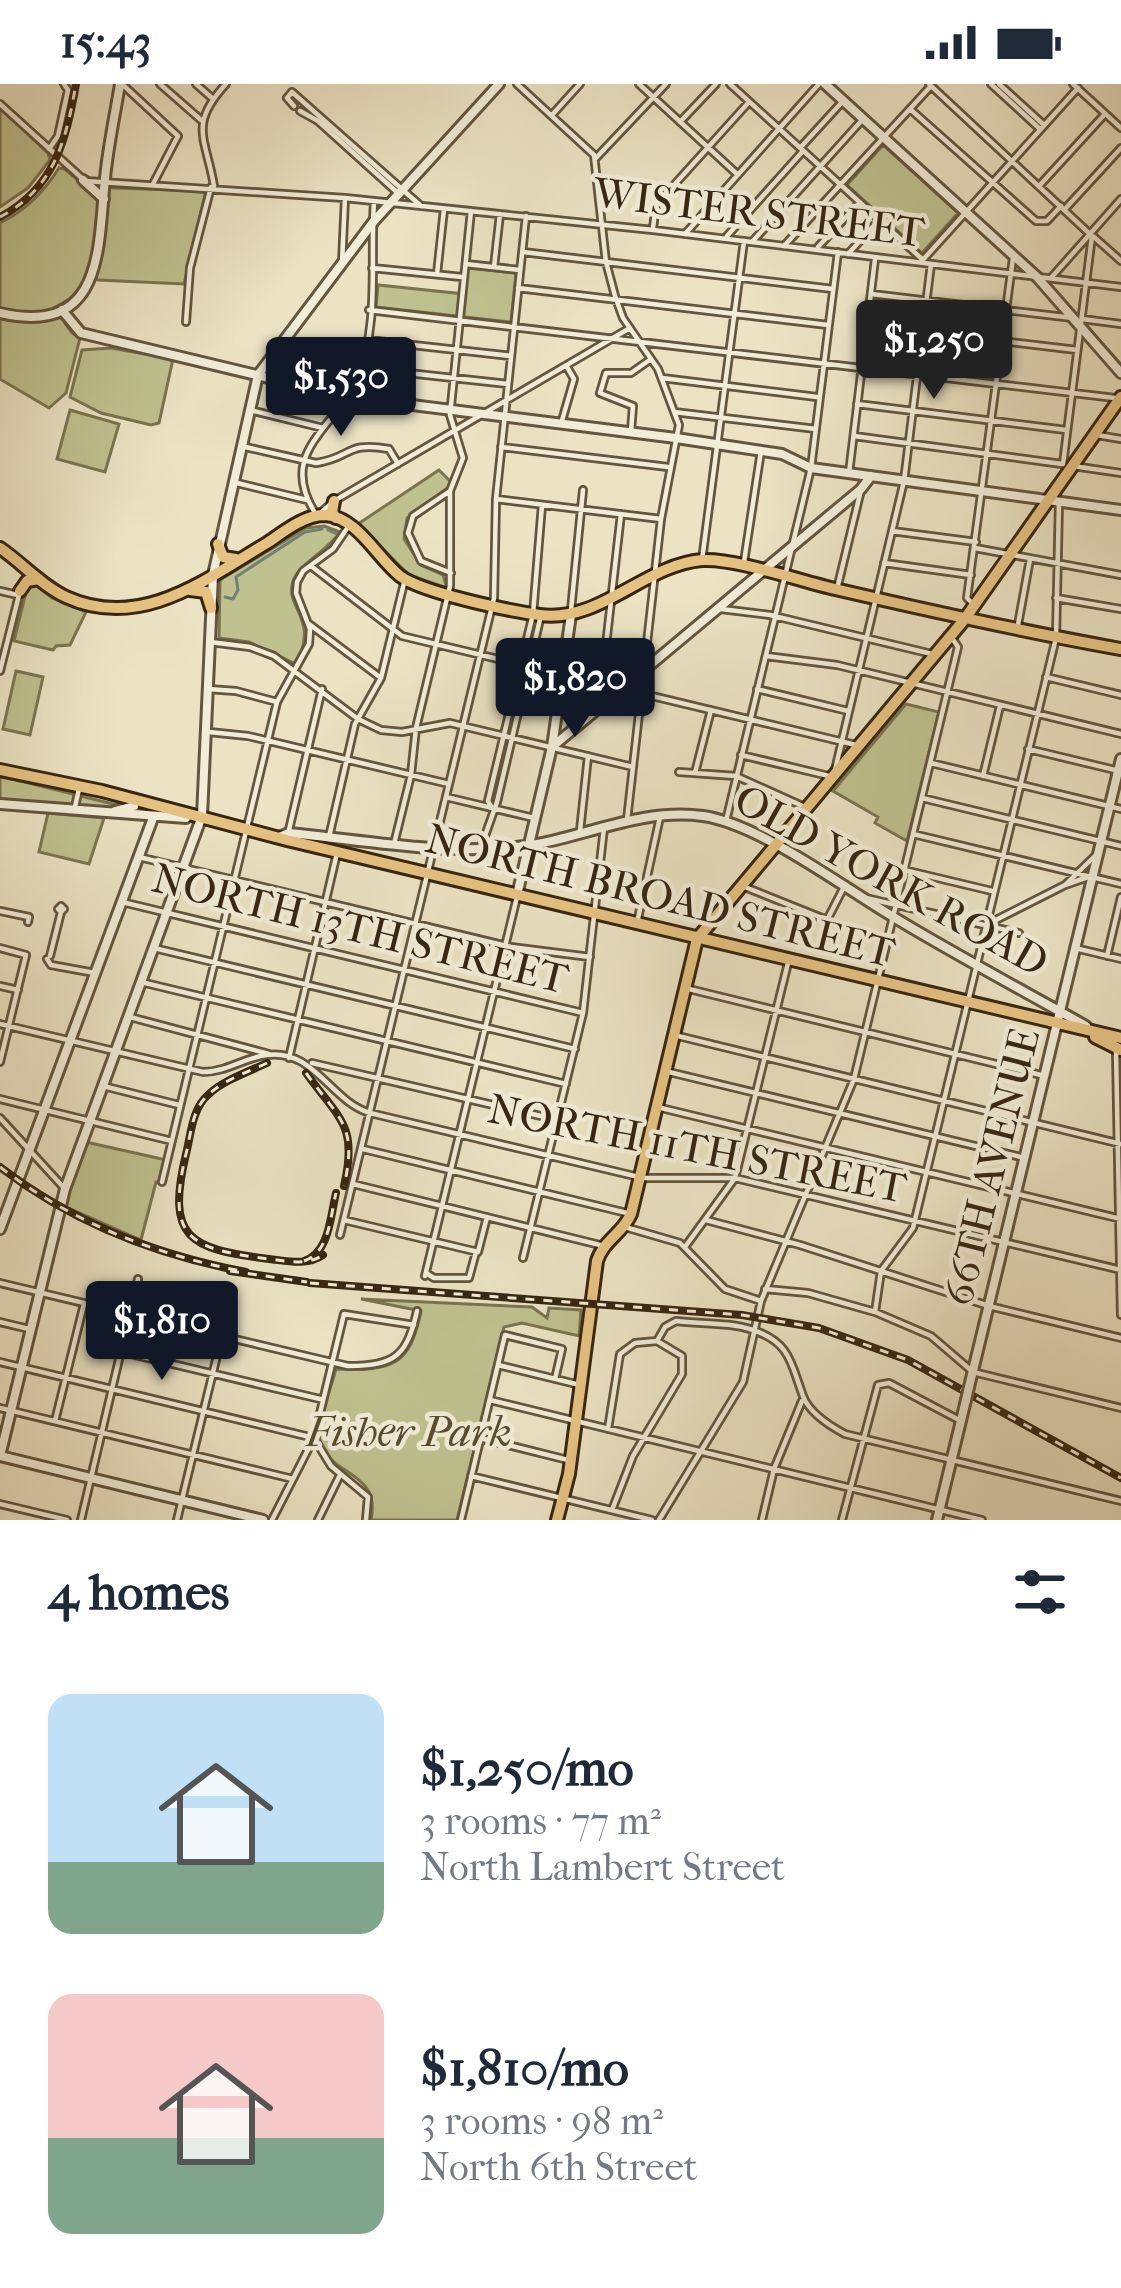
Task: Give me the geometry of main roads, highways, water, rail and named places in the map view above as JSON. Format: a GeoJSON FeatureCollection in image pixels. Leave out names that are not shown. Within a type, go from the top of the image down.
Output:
{"type":"FeatureCollection","features":[{"type":"Feature","properties":{"kind":"main road"},"geometry":{"type":"LineString","coordinates":[[557,1520],[571,1461],[597,1261],[631,1214],[686,988],[704,940],[719,911],[975,606],[1054,501],[1068,465],[1121,398]]}},
{"type":"Feature","properties":{"kind":"main road"},"geometry":{"type":"LineString","coordinates":[[334,501],[336,518],[367,540],[405,579],[537,615],[570,621],[680,564],[702,560],[964,620],[1121,649]]}},
{"type":"Feature","properties":{"kind":"main road"},"geometry":{"type":"LineString","coordinates":[[0,548],[65,597],[120,609],[155,604],[187,590],[317,516],[336,518]]}},
{"type":"Feature","properties":{"kind":"main road"},"geometry":{"type":"LineString","coordinates":[[317,516],[348,527]]}},
{"type":"Feature","properties":{"kind":"main road"},"geometry":{"type":"LineString","coordinates":[[218,544],[224,557],[240,559]]}},
{"type":"Feature","properties":{"kind":"main road"},"geometry":{"type":"LineString","coordinates":[[19,593],[27,581],[39,579]]}},
{"type":"Feature","properties":{"kind":"main road"},"geometry":{"type":"LineString","coordinates":[[187,590],[206,591],[212,608]]}},
{"type":"Feature","properties":{"kind":"main road","name":"NORTH BROAD STREET"},"geometry":{"type":"LineString","coordinates":[[0,770],[202,819]]}},
{"type":"Feature","properties":{"kind":"main road","name":"NORTH BROAD STREET"},"geometry":{"type":"LineString","coordinates":[[79,789],[967,1004],[1058,1018],[1120,1043]]}},
{"type":"Feature","properties":{"kind":"waterway"},"geometry":{"type":"LineString","coordinates":[[225,597],[233,599],[238,590],[236,577],[305,532],[322,529]]}},
{"type":"Feature","properties":{"kind":"waterway"},"geometry":{"type":"LineString","coordinates":[[328,530],[337,534]]}},
{"type":"Feature","properties":{"kind":"railway"},"geometry":{"type":"LineString","coordinates":[[0,217],[46,177],[62,143],[76,84]]}},
{"type":"Feature","properties":{"kind":"railway"},"geometry":{"type":"LineString","coordinates":[[267,1063],[222,1085],[199,1106],[181,1182],[182,1222],[202,1244],[219,1250],[297,1262],[323,1255]]}},
{"type":"Feature","properties":{"kind":"railway"},"geometry":{"type":"LineString","coordinates":[[306,1073],[343,1124],[349,1149],[344,1186]]}},
{"type":"Feature","properties":{"kind":"railway"},"geometry":{"type":"LineString","coordinates":[[0,1167],[56,1205],[116,1234],[246,1272]]}},
{"type":"Feature","properties":{"kind":"railway"},"geometry":{"type":"LineString","coordinates":[[304,1261],[324,1242],[336,1193]]}},
{"type":"Feature","properties":{"kind":"railway"},"geometry":{"type":"LineString","coordinates":[[230,1271],[307,1282]]}},
{"type":"Feature","properties":{"kind":"railway"},"geometry":{"type":"LineString","coordinates":[[310,1283],[742,1315],[819,1328],[908,1360],[1121,1478]]}},
{"type":"Feature","properties":{"kind":"park label","name":"Fisher Park"},"geometry":{"type":"Point","coordinates":[409,1432]}}]}
